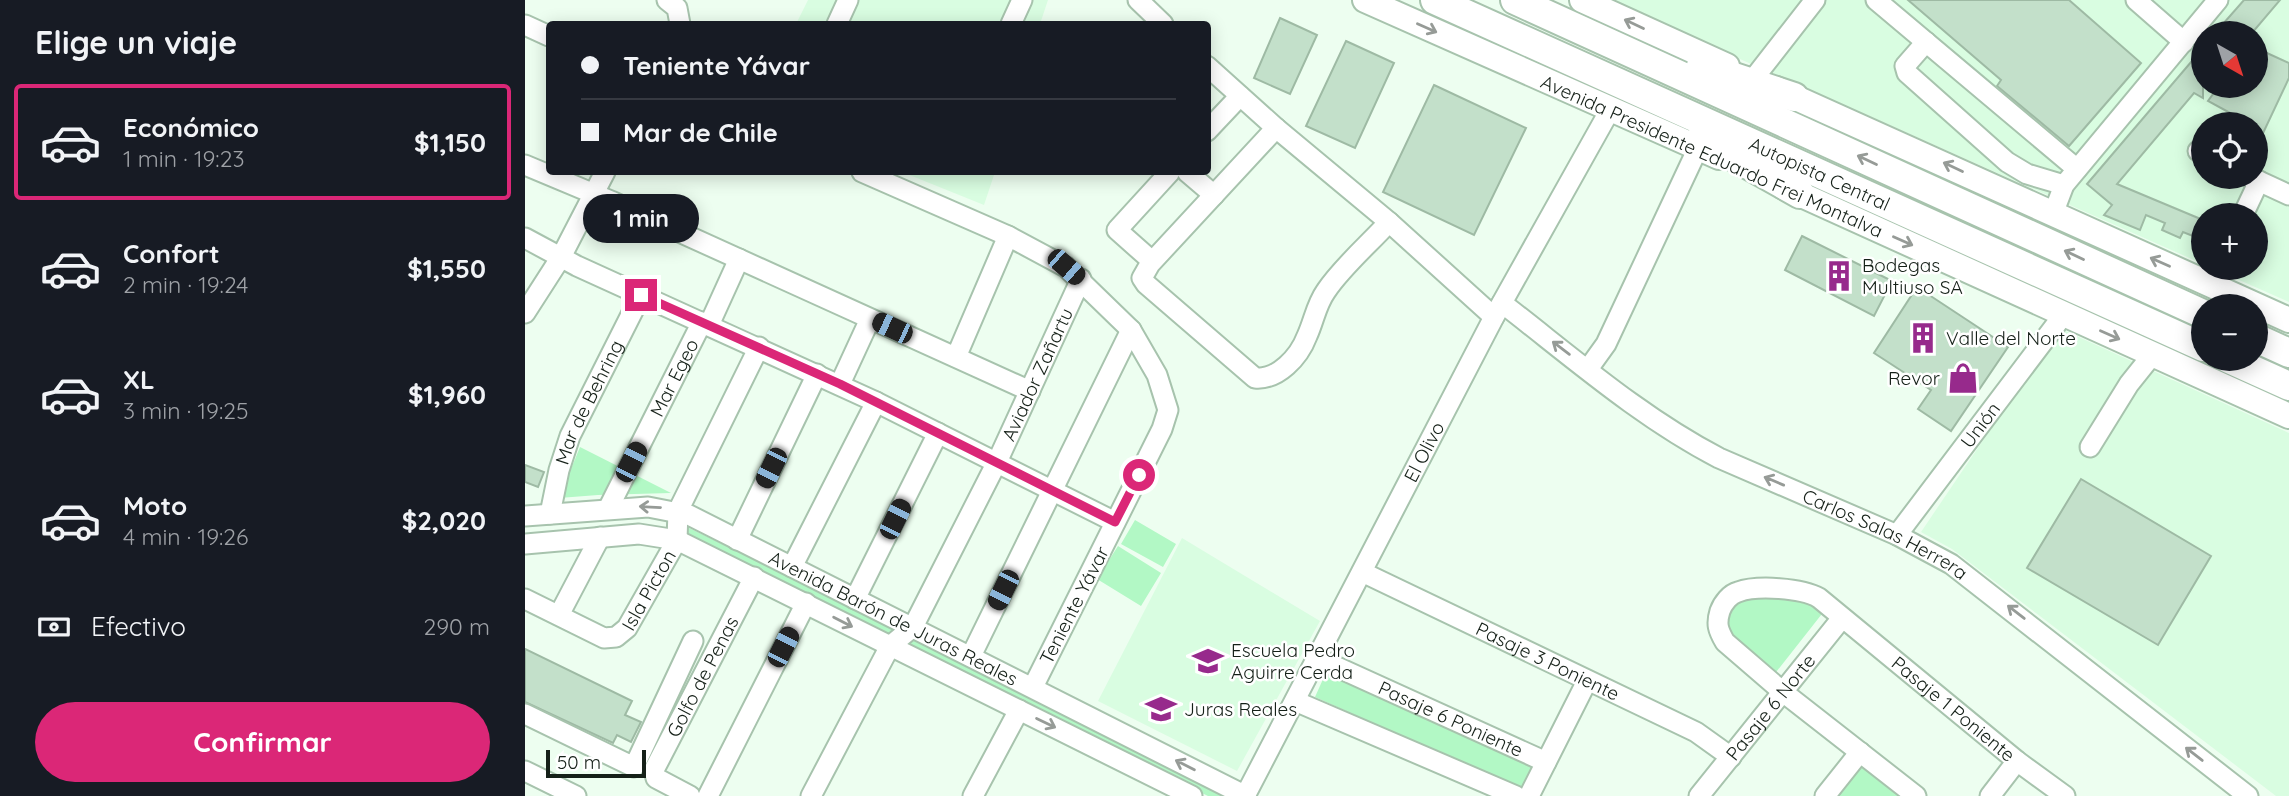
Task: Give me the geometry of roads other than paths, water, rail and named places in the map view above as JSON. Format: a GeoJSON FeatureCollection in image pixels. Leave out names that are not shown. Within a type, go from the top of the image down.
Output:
{"type":"FeatureCollection","features":[{"type":"Feature","properties":{"kind":"highway","name":"Autopista Central"},"geometry":{"type":"LineString","coordinates":[[1435,0],[2191,342]]}},
{"type":"Feature","properties":{"kind":"highway","name":"Autopista Central"},"geometry":{"type":"LineString","coordinates":[[1515,0],[2191,309]]}},
{"type":"Feature","properties":{"kind":"highway"},"geometry":{"type":"LineString","coordinates":[[1578,28],[1794,97]]}},
{"type":"Feature","properties":{"kind":"highway"},"geometry":{"type":"LineString","coordinates":[[1559,55],[1800,194]]}},
{"type":"Feature","properties":{"kind":"highway"},"geometry":{"type":"LineString","coordinates":[[2268,343],[2289,353]]}},
{"type":"Feature","properties":{"kind":"highway"},"geometry":{"type":"LineString","coordinates":[[2256,371],[2289,386]]}},
{"type":"Feature","properties":{"kind":"main road","name":"Avenida Presidente Eduardo Frei Montalva"},"geometry":{"type":"LineString","coordinates":[[1365,0],[2289,416]]}},
{"type":"Feature","properties":{"kind":"main road"},"geometry":{"type":"LineString","coordinates":[[1582,0],[2053,214],[2191,267]]}},
{"type":"Feature","properties":{"kind":"main road"},"geometry":{"type":"LineString","coordinates":[[2221,280],[2289,320]]}},
{"type":"Feature","properties":{"kind":"street"},"geometry":{"type":"LineString","coordinates":[[838,21],[848,0]]}},
{"type":"Feature","properties":{"kind":"street"},"geometry":{"type":"LineString","coordinates":[[1012,21],[1022,0]]}},
{"type":"Feature","properties":{"kind":"street"},"geometry":{"type":"LineString","coordinates":[[1138,0],[1160,21]]}},
{"type":"Feature","properties":{"kind":"street"},"geometry":{"type":"LineString","coordinates":[[1753,78],[1815,0]]}},
{"type":"Feature","properties":{"kind":"street"},"geometry":{"type":"LineString","coordinates":[[1876,0],[2077,169]]}},
{"type":"Feature","properties":{"kind":"street"},"geometry":{"type":"LineString","coordinates":[[2136,0],[2184,42]]}},
{"type":"Feature","properties":{"kind":"street"},"geometry":{"type":"LineString","coordinates":[[2053,214],[2064,185],[2218,0]]}},
{"type":"Feature","properties":{"kind":"street"},"geometry":{"type":"LineString","coordinates":[[525,25],[546,35]]}},
{"type":"Feature","properties":{"kind":"street"},"geometry":{"type":"LineString","coordinates":[[1926,42],[1905,66],[1907,73],[2007,162],[2027,174],[2064,185]]}},
{"type":"Feature","properties":{"kind":"street","name":"Carlos Salas Herrera"},"geometry":{"type":"LineString","coordinates":[[1211,70],[1276,128],[1498,310],[1588,369],[1654,419],[1706,451],[1937,555],[1969,576],[2248,796]]}},
{"type":"Feature","properties":{"kind":"street"},"geometry":{"type":"LineString","coordinates":[[1211,127],[1240,96]]}},
{"type":"Feature","properties":{"kind":"street","name":"El Olivo"},"geometry":{"type":"LineString","coordinates":[[1246,796],[1498,310],[1610,110]]}},
{"type":"Feature","properties":{"kind":"street"},"geometry":{"type":"LineString","coordinates":[[1276,128],[1152,261],[1142,278],[1255,378],[1266,379],[1279,372],[1295,357],[1326,290],[1389,222]]}},
{"type":"Feature","properties":{"kind":"street"},"geometry":{"type":"LineString","coordinates":[[1588,369],[1606,344],[1698,148]]}},
{"type":"Feature","properties":{"kind":"street"},"geometry":{"type":"LineString","coordinates":[[525,165],[546,174]]}},
{"type":"Feature","properties":{"kind":"street"},"geometry":{"type":"LineString","coordinates":[[548,175],[611,201],[1030,391]]}},
{"type":"Feature","properties":{"kind":"street"},"geometry":{"type":"LineString","coordinates":[[526,311],[561,257],[603,175]]}},
{"type":"Feature","properties":{"kind":"street"},"geometry":{"type":"LineString","coordinates":[[869,175],[1052,257],[1081,279],[1131,330],[971,656]]}},
{"type":"Feature","properties":{"kind":"street"},"geometry":{"type":"LineString","coordinates":[[1152,261],[1117,230],[1167,175]]}},
{"type":"Feature","properties":{"kind":"street"},"geometry":{"type":"LineString","coordinates":[[1191,175],[1214,195]]}},
{"type":"Feature","properties":{"kind":"street"},"geometry":{"type":"LineString","coordinates":[[2268,185],[2289,195]]}},
{"type":"Feature","properties":{"kind":"street"},"geometry":{"type":"LineString","coordinates":[[956,357],[1008,236]]}},
{"type":"Feature","properties":{"kind":"street"},"geometry":{"type":"LineString","coordinates":[[525,239],[641,295],[840,384],[1115,522]]}},
{"type":"Feature","properties":{"kind":"street","name":"Mar Egeo"},"geometry":{"type":"LineString","coordinates":[[608,509],[739,259]]}},
{"type":"Feature","properties":{"kind":"street","name":"Aviador Zañartu"},"geometry":{"type":"LineString","coordinates":[[811,796],[890,646],[913,627],[997,462],[1081,279]]}},
{"type":"Feature","properties":{"kind":"street","name":"Mar de Behring"},"geometry":{"type":"LineString","coordinates":[[551,514],[559,470],[570,436],[641,295]]}},
{"type":"Feature","properties":{"kind":"street","name":"Unión"},"geometry":{"type":"LineString","coordinates":[[1897,535],[2064,314]]}},
{"type":"Feature","properties":{"kind":"street"},"geometry":{"type":"LineString","coordinates":[[840,384],[870,318]]}},
{"type":"Feature","properties":{"kind":"street","name":"Teniente Yávar"},"geometry":{"type":"LineString","coordinates":[[1033,687],[1162,429],[1168,410],[1157,375],[1131,330]]}},
{"type":"Feature","properties":{"kind":"street"},"geometry":{"type":"LineString","coordinates":[[677,540],[678,511],[759,347]]}},
{"type":"Feature","properties":{"kind":"street"},"geometry":{"type":"LineString","coordinates":[[2090,447],[2129,384],[2153,354]]}},
{"type":"Feature","properties":{"kind":"street"},"geometry":{"type":"LineString","coordinates":[[737,540],[817,373]]}},
{"type":"Feature","properties":{"kind":"street"},"geometry":{"type":"LineString","coordinates":[[792,567],[876,402]]}},
{"type":"Feature","properties":{"kind":"street"},"geometry":{"type":"LineString","coordinates":[[855,599],[938,433]]}},
{"type":"Feature","properties":{"kind":"street","name":"Avenida Barón de Juras Reales"},"geometry":{"type":"LineString","coordinates":[[525,516],[648,507],[678,511],[1246,796]]}},
{"type":"Feature","properties":{"kind":"street","name":"Avenida Barón de Juras Reales"},"geometry":{"type":"LineString","coordinates":[[525,544],[650,535],[677,540],[1192,796]]}},
{"type":"Feature","properties":{"kind":"street"},"geometry":{"type":"LineString","coordinates":[[525,599],[559,615],[600,537]]}},
{"type":"Feature","properties":{"kind":"street","name":"Isla Picton"},"geometry":{"type":"LineString","coordinates":[[559,615],[604,638],[617,637],[627,628],[677,540]]}},
{"type":"Feature","properties":{"kind":"street","name":"Pasaje 3 Poniente"},"geometry":{"type":"LineString","coordinates":[[1362,572],[1696,732],[1731,757]]}},
{"type":"Feature","properties":{"kind":"street","name":"Golfo de Penas"},"geometry":{"type":"LineString","coordinates":[[690,796],[655,775],[654,770],[754,577]]}},
{"type":"Feature","properties":{"kind":"street","name":"Pasaje 1 Poniente"},"geometry":{"type":"LineString","coordinates":[[1916,796],[1783,692],[1725,642],[1717,621],[1722,605],[1737,592],[1762,588],[1812,593],[2017,761],[2065,796]]}},
{"type":"Feature","properties":{"kind":"street"},"geometry":{"type":"LineString","coordinates":[[708,796],[806,603]]}},
{"type":"Feature","properties":{"kind":"street","name":"Pasaje 6 Norte"},"geometry":{"type":"LineString","coordinates":[[1699,796],[1842,618]]}},
{"type":"Feature","properties":{"kind":"street"},"geometry":{"type":"LineString","coordinates":[[525,714],[634,767],[693,641]]}},
{"type":"Feature","properties":{"kind":"street","name":"Pasaje 6 Poniente"},"geometry":{"type":"LineString","coordinates":[[1317,658],[1546,762]]}},
{"type":"Feature","properties":{"kind":"street"},"geometry":{"type":"LineString","coordinates":[[1529,796],[1587,681]]}},
{"type":"Feature","properties":{"kind":"street"},"geometry":{"type":"LineString","coordinates":[[1295,701],[1516,796]]}},
{"type":"Feature","properties":{"kind":"street"},"geometry":{"type":"LineString","coordinates":[[973,796],[1019,710]]}},
{"type":"Feature","properties":{"kind":"street"},"geometry":{"type":"LineString","coordinates":[[1825,796],[1860,752]]}},
{"type":"Feature","properties":{"kind":"street"},"geometry":{"type":"LineString","coordinates":[[1990,796],[2017,761]]}},
{"type":"Feature","properties":{"kind":"street"},"geometry":{"type":"LineString","coordinates":[[527,777],[576,796]]}},
{"type":"Feature","properties":{"kind":"place","name":"Bodegas Multiuso SA"},"geometry":{"type":"Point","coordinates":[1839,276]}},
{"type":"Feature","properties":{"kind":"place","name":"Valle del Norte"},"geometry":{"type":"Point","coordinates":[1923,338]}},
{"type":"Feature","properties":{"kind":"place","name":"Revor"},"geometry":{"type":"Point","coordinates":[1963,378]}},
{"type":"Feature","properties":{"kind":"place","name":"Escuela Pedro Aguirre Cerda"},"geometry":{"type":"Point","coordinates":[1208,661]}},
{"type":"Feature","properties":{"kind":"place","name":"Juras Reales"},"geometry":{"type":"Point","coordinates":[1161,709]}}]}
